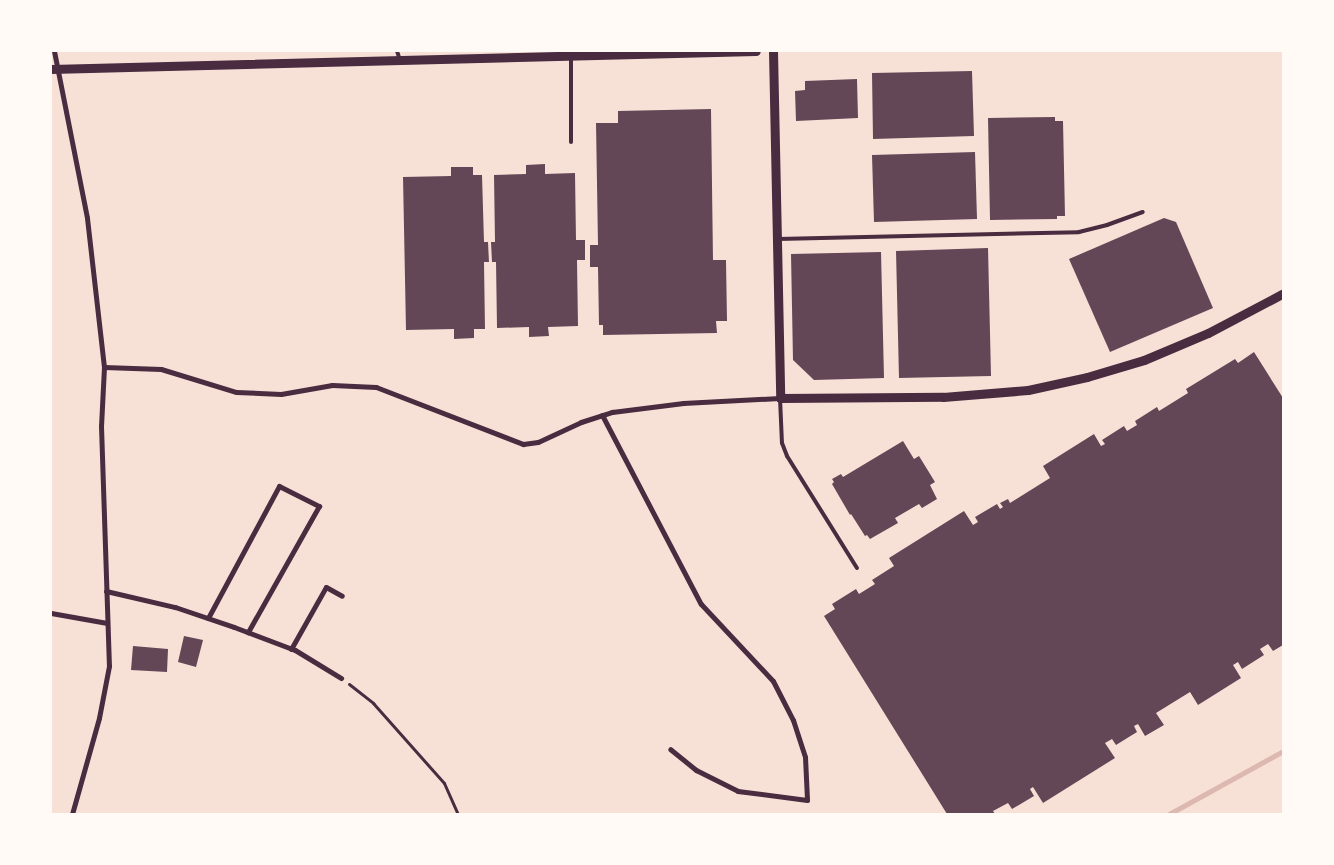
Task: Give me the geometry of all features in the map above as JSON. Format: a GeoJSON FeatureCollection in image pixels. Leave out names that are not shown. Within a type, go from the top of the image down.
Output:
{"type":"FeatureCollection","features":[{"type":"Feature","properties":{"kind":"street"},"geometry":{"type":"LineString","coordinates":[[54,51],[54,69],[87,218],[104,367],[102,426],[106,623],[109,666],[99,718],[72,814]]}},
{"type":"Feature","properties":{"kind":"street"},"geometry":{"type":"LineString","coordinates":[[54,69],[399,56],[571,56],[756,51]]}},
{"type":"Feature","properties":{"kind":"street"},"geometry":{"type":"LineString","coordinates":[[773,51],[780,398]]}},
{"type":"Feature","properties":{"kind":"street"},"geometry":{"type":"LineString","coordinates":[[104,367],[161,369],[236,392],[282,394],[332,385],[376,386],[523,444],[538,442],[581,422],[612,412],[683,403],[780,398],[943,397],[1028,390],[1087,377],[1144,360],[1208,333],[1283,294]]}},
{"type":"Feature","properties":{"kind":"street"},"geometry":{"type":"LineString","coordinates":[[602,415],[701,604],[773,681],[792,720],[805,757],[807,800],[738,791],[696,770],[670,749]]}},
{"type":"Feature","properties":{"kind":"street"},"geometry":{"type":"LineString","coordinates":[[208,618],[279,486],[320,506],[248,632]]}},
{"type":"Feature","properties":{"kind":"street"},"geometry":{"type":"LineString","coordinates":[[291,649],[326,588],[342,596]]}},
{"type":"Feature","properties":{"kind":"street"},"geometry":{"type":"LineString","coordinates":[[106,591],[175,607],[248,632],[291,649],[341,678]]}},
{"type":"Feature","properties":{"kind":"street"},"geometry":{"type":"LineString","coordinates":[[51,613],[106,623]]}},
{"type":"Feature","properties":{"kind":"lane"},"geometry":{"type":"LineString","coordinates":[[571,56],[571,142]]}},
{"type":"Feature","properties":{"kind":"lane"},"geometry":{"type":"LineString","coordinates":[[776,238],[1079,232],[1107,225],[1143,212]]}},
{"type":"Feature","properties":{"kind":"lane"},"geometry":{"type":"LineString","coordinates":[[780,398],[782,443],[787,456],[857,568]]}},
{"type":"Feature","properties":{"kind":"path"},"geometry":{"type":"LineString","coordinates":[[341,678],[373,703],[395,726],[444,783],[458,814]]}},
{"type":"Feature","properties":{"kind":"building"},"geometry":{"type":"Polygon","coordinates":[[[972,71],[974,136],[873,139],[872,73],[972,71]]]}},
{"type":"Feature","properties":{"kind":"building"},"geometry":{"type":"Polygon","coordinates":[[[857,79],[858,118],[796,121],[795,91],[805,90],[805,81],[857,79]]]}},
{"type":"Feature","properties":{"kind":"building"},"geometry":{"type":"Polygon","coordinates":[[[711,109],[713,260],[726,260],[727,321],[716,321],[717,333],[603,335],[603,325],[599,325],[598,267],[590,267],[590,245],[598,245],[596,123],[618,123],[618,111],[711,109]]]}},
{"type":"Feature","properties":{"kind":"building"},"geometry":{"type":"Polygon","coordinates":[[[1055,117],[1055,121],[1063,121],[1065,216],[1057,216],[1057,219],[990,220],[988,118],[1055,117]]]}},
{"type":"Feature","properties":{"kind":"building"},"geometry":{"type":"Polygon","coordinates":[[[975,152],[977,219],[874,222],[872,155],[975,152]]]}},
{"type":"Feature","properties":{"kind":"building"},"geometry":{"type":"Polygon","coordinates":[[[545,164],[545,174],[575,173],[576,240],[585,240],[585,260],[577,260],[578,326],[548,327],[549,336],[529,337],[529,327],[497,328],[496,262],[492,262],[491,242],[495,242],[494,175],[526,174],[526,165],[545,164]]]}},
{"type":"Feature","properties":{"kind":"building"},"geometry":{"type":"Polygon","coordinates":[[[451,167],[473,167],[473,175],[482,175],[484,242],[488,242],[489,262],[484,262],[485,329],[474,329],[474,338],[454,339],[454,329],[406,330],[403,177],[451,176],[451,167]]]}},
{"type":"Feature","properties":{"kind":"building"},"geometry":{"type":"Polygon","coordinates":[[[1164,218],[1176,222],[1213,308],[1110,352],[1069,259],[1164,218]]]}},
{"type":"Feature","properties":{"kind":"building"},"geometry":{"type":"Polygon","coordinates":[[[988,248],[991,376],[899,378],[896,251],[988,248]]]}},
{"type":"Feature","properties":{"kind":"building"},"geometry":{"type":"Polygon","coordinates":[[[881,252],[884,378],[814,380],[793,360],[791,254],[881,252]]]}},
{"type":"Feature","properties":{"kind":"building"},"geometry":{"type":"Polygon","coordinates":[[[1254,352],[1283,398],[1283,645],[1273,651],[1268,644],[1260,649],[1264,655],[1242,669],[1238,662],[1233,665],[1241,678],[1198,705],[1190,692],[1156,713],[1164,725],[1145,736],[1138,724],[1134,726],[1137,732],[1116,745],[1112,739],[1105,743],[1115,758],[1043,803],[1033,787],[1030,789],[1034,796],[1012,809],[1008,803],[993,811],[995,814],[947,814],[824,616],[835,609],[832,604],[856,589],[859,594],[875,584],[872,580],[894,566],[889,558],[964,511],[973,525],[978,522],[975,517],[997,504],[1000,509],[1003,507],[1000,503],[1008,499],[1010,503],[1050,478],[1043,466],[1094,434],[1101,446],[1105,444],[1102,440],[1124,426],[1127,431],[1137,425],[1135,421],[1157,407],[1159,411],[1188,393],[1186,389],[1235,359],[1238,363],[1254,352]]]}},
{"type":"Feature","properties":{"kind":"building"},"geometry":{"type":"Polygon","coordinates":[[[903,441],[914,459],[919,456],[935,482],[930,485],[937,499],[922,508],[919,504],[895,518],[898,523],[870,539],[867,535],[865,536],[850,515],[832,484],[834,482],[832,479],[841,474],[843,477],[903,441]]]}},
{"type":"Feature","properties":{"kind":"building"},"geometry":{"type":"Polygon","coordinates":[[[184,636],[203,640],[196,667],[178,662],[184,636]]]}},
{"type":"Feature","properties":{"kind":"building"},"geometry":{"type":"Polygon","coordinates":[[[133,646],[168,649],[167,672],[131,670],[133,646]]]}},
{"type":"Feature","properties":{"kind":"waterway"},"geometry":{"type":"LineString","coordinates":[[1169,814],[1283,751]]}}]}
